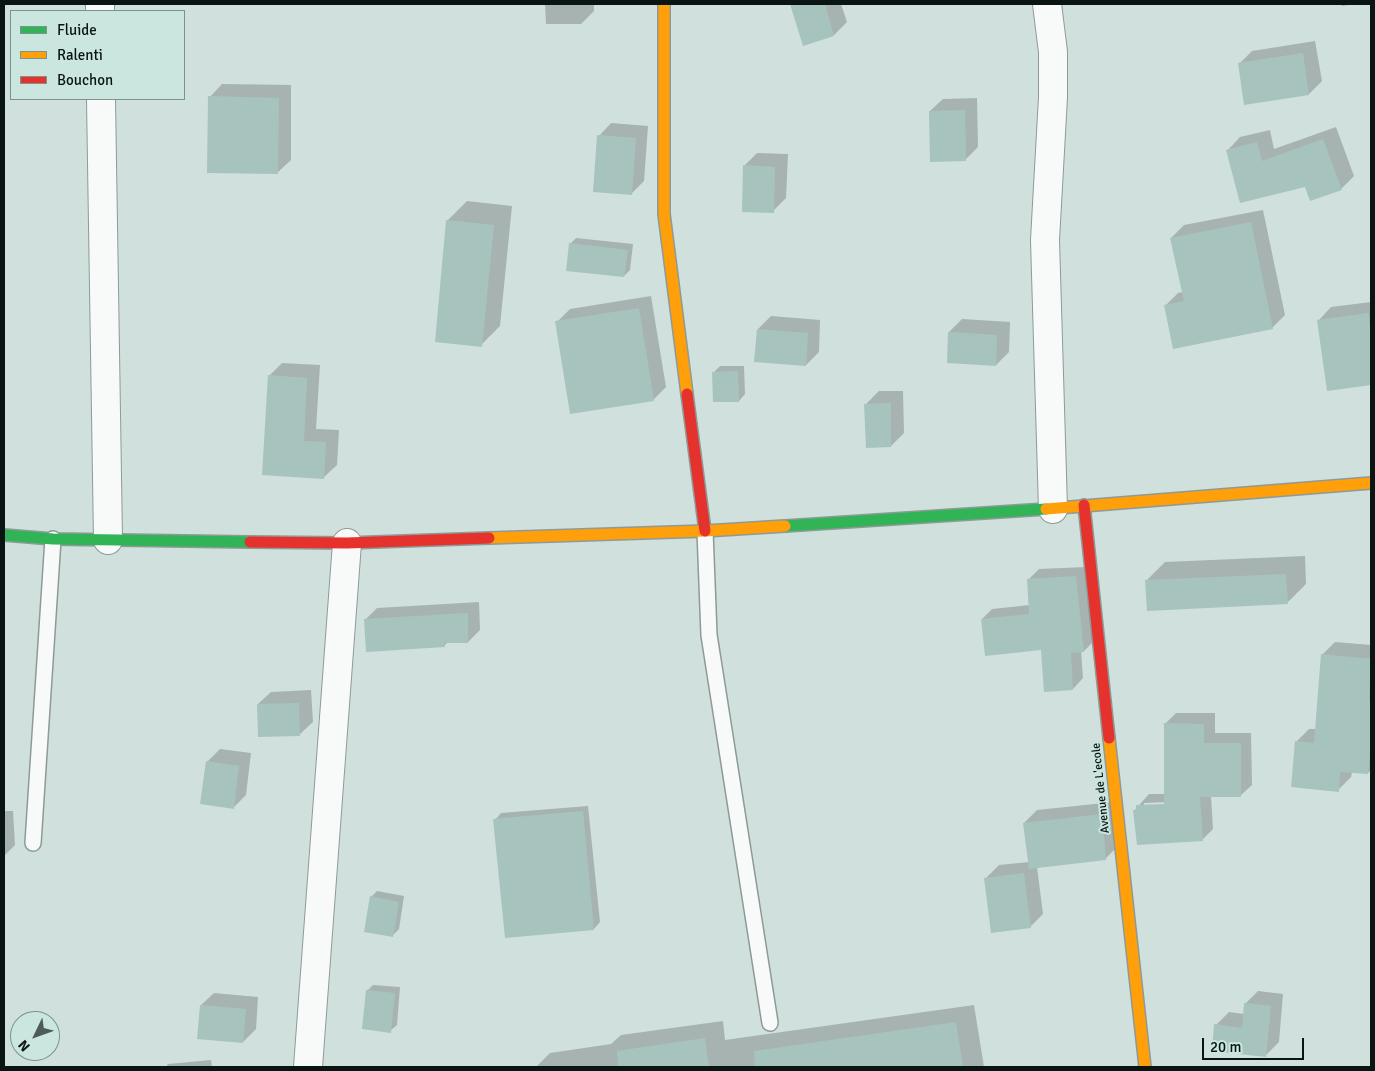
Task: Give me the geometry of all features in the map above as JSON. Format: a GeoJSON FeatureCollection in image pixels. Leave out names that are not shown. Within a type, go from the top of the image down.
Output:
{"type":"FeatureCollection","features":[{"type":"Feature","properties":{"kind":"main road"},"geometry":{"type":"LineString","coordinates":[[664,4],[664,214],[705,531]]}},
{"type":"Feature","properties":{"kind":"main road"},"geometry":{"type":"LineString","coordinates":[[4,535],[53,539],[347,542],[705,531],[1084,506],[1371,482]]}},
{"type":"Feature","properties":{"kind":"main road","name":"Avenue de L'ecole"},"geometry":{"type":"LineString","coordinates":[[1084,506],[1145,1067]]}},
{"type":"Feature","properties":{"kind":"street"},"geometry":{"type":"LineString","coordinates":[[1047,4],[1053,52],[1053,97],[1045,240],[1053,508]]}},
{"type":"Feature","properties":{"kind":"street"},"geometry":{"type":"LineString","coordinates":[[101,100],[108,540]]}},
{"type":"Feature","properties":{"kind":"street"},"geometry":{"type":"LineString","coordinates":[[308,1067],[347,542]]}},
{"type":"Feature","properties":{"kind":"lane"},"geometry":{"type":"LineString","coordinates":[[705,531],[709,635],[770,1023]]}},
{"type":"Feature","properties":{"kind":"lane"},"geometry":{"type":"LineString","coordinates":[[33,843],[53,539]]}},
{"type":"Feature","properties":{"kind":"building"},"geometry":{"type":"Polygon","coordinates":[[[790,4],[825,4],[834,36],[803,46],[790,4]]]}},
{"type":"Feature","properties":{"kind":"building"},"geometry":{"type":"Polygon","coordinates":[[[1303,53],[1309,95],[1244,105],[1238,63],[1303,53]]]}},
{"type":"Feature","properties":{"kind":"building"},"geometry":{"type":"Polygon","coordinates":[[[208,96],[279,98],[278,174],[207,173],[208,96]]]}},
{"type":"Feature","properties":{"kind":"building"},"geometry":{"type":"Polygon","coordinates":[[[965,110],[966,161],[930,162],[929,111],[965,110]]]}},
{"type":"Feature","properties":{"kind":"building"},"geometry":{"type":"Polygon","coordinates":[[[597,135],[636,138],[632,195],[593,192],[597,135]]]}},
{"type":"Feature","properties":{"kind":"building"},"geometry":{"type":"Polygon","coordinates":[[[1323,139],[1342,190],[1310,201],[1305,187],[1240,203],[1226,150],[1257,142],[1262,161],[1323,139]]]}},
{"type":"Feature","properties":{"kind":"building"},"geometry":{"type":"Polygon","coordinates":[[[743,165],[775,167],[774,213],[742,212],[743,165]]]}},
{"type":"Feature","properties":{"kind":"building"},"geometry":{"type":"Polygon","coordinates":[[[446,220],[494,225],[482,347],[435,342],[446,220]]]}},
{"type":"Feature","properties":{"kind":"building"},"geometry":{"type":"Polygon","coordinates":[[[1251,222],[1273,329],[1173,349],[1164,305],[1184,301],[1170,238],[1251,222]]]}},
{"type":"Feature","properties":{"kind":"building"},"geometry":{"type":"Polygon","coordinates":[[[569,243],[628,250],[624,277],[566,271],[569,243]]]}},
{"type":"Feature","properties":{"kind":"building"},"geometry":{"type":"Polygon","coordinates":[[[639,308],[654,401],[570,414],[555,321],[639,308]]]}},
{"type":"Feature","properties":{"kind":"building"},"geometry":{"type":"Polygon","coordinates":[[[1368,313],[1371,334],[1371,385],[1327,391],[1317,320],[1368,313]]]}},
{"type":"Feature","properties":{"kind":"building"},"geometry":{"type":"Polygon","coordinates":[[[757,329],[808,333],[806,366],[754,362],[757,329]]]}},
{"type":"Feature","properties":{"kind":"building"},"geometry":{"type":"Polygon","coordinates":[[[948,332],[997,335],[996,366],[947,363],[948,332]]]}},
{"type":"Feature","properties":{"kind":"building"},"geometry":{"type":"Polygon","coordinates":[[[738,371],[739,402],[713,402],[712,372],[738,371]]]}},
{"type":"Feature","properties":{"kind":"building"},"geometry":{"type":"Polygon","coordinates":[[[268,375],[307,378],[304,441],[326,442],[324,479],[262,475],[268,375]]]}},
{"type":"Feature","properties":{"kind":"building"},"geometry":{"type":"Polygon","coordinates":[[[891,403],[891,447],[866,448],[864,404],[891,403]]]}},
{"type":"Feature","properties":{"kind":"building"},"geometry":{"type":"Polygon","coordinates":[[[1286,574],[1288,604],[1147,611],[1145,580],[1286,574]]]}},
{"type":"Feature","properties":{"kind":"building"},"geometry":{"type":"Polygon","coordinates":[[[1076,576],[1084,652],[1071,653],[1073,690],[1044,692],[1041,650],[985,656],[981,619],[1029,614],[1027,579],[1076,576]]]}},
{"type":"Feature","properties":{"kind":"building"},"geometry":{"type":"Polygon","coordinates":[[[468,613],[468,643],[444,643],[445,647],[366,652],[364,619],[468,613]]]}},
{"type":"Feature","properties":{"kind":"building"},"geometry":{"type":"Polygon","coordinates":[[[1321,654],[1371,659],[1369,701],[1371,701],[1371,741],[1368,774],[1340,772],[1339,792],[1291,787],[1295,741],[1314,743],[1321,654]]]}},
{"type":"Feature","properties":{"kind":"building"},"geometry":{"type":"Polygon","coordinates":[[[299,703],[300,736],[258,737],[257,704],[299,703]]]}},
{"type":"Feature","properties":{"kind":"building"},"geometry":{"type":"Polygon","coordinates":[[[1164,723],[1204,724],[1204,743],[1241,743],[1241,797],[1200,797],[1203,841],[1137,845],[1133,810],[1136,810],[1136,805],[1164,804],[1164,723]]]}},
{"type":"Feature","properties":{"kind":"building"},"geometry":{"type":"Polygon","coordinates":[[[206,761],[239,766],[234,809],[200,804],[206,761]]]}},
{"type":"Feature","properties":{"kind":"building"},"geometry":{"type":"Polygon","coordinates":[[[583,811],[594,930],[505,938],[493,819],[583,811]]]}},
{"type":"Feature","properties":{"kind":"building"},"geometry":{"type":"Polygon","coordinates":[[[1102,814],[1106,860],[1029,869],[1023,823],[1102,814]]]}},
{"type":"Feature","properties":{"kind":"building"},"geometry":{"type":"Polygon","coordinates":[[[1024,873],[1031,928],[991,933],[984,878],[1024,873]]]}},
{"type":"Feature","properties":{"kind":"building"},"geometry":{"type":"Polygon","coordinates":[[[370,896],[399,902],[393,937],[364,932],[370,896]]]}},
{"type":"Feature","properties":{"kind":"building"},"geometry":{"type":"Polygon","coordinates":[[[366,990],[395,993],[391,1033],[362,1029],[366,990]]]}},
{"type":"Feature","properties":{"kind":"building"},"geometry":{"type":"Polygon","coordinates":[[[1244,1003],[1271,1006],[1266,1057],[1212,1051],[1214,1024],[1242,1028],[1244,1003]]]}},
{"type":"Feature","properties":{"kind":"building"},"geometry":{"type":"Polygon","coordinates":[[[200,1005],[246,1009],[243,1043],[197,1039],[200,1005]]]}},
{"type":"Feature","properties":{"kind":"building"},"geometry":{"type":"Polygon","coordinates":[[[956,1022],[963,1067],[755,1067],[754,1051],[956,1022]]]}},
{"type":"Feature","properties":{"kind":"building"},"geometry":{"type":"Polygon","coordinates":[[[705,1038],[709,1067],[618,1067],[617,1051],[705,1038]]]}},
{"type":"Feature","properties":{"kind":"traffic: fast"},"geometry":{"type":"LineString","coordinates":[[785,526],[1046,509]]}},
{"type":"Feature","properties":{"kind":"traffic: fast"},"geometry":{"type":"LineString","coordinates":[[4,535],[53,539],[250,542]]}},
{"type":"Feature","properties":{"kind":"traffic: slow"},"geometry":{"type":"LineString","coordinates":[[664,4],[664,214],[687,394]]}},
{"type":"Feature","properties":{"kind":"traffic: slow"},"geometry":{"type":"LineString","coordinates":[[1046,509],[1371,483]]}},
{"type":"Feature","properties":{"kind":"traffic: slow"},"geometry":{"type":"LineString","coordinates":[[489,538],[705,531],[785,526]]}},
{"type":"Feature","properties":{"kind":"traffic: slow"},"geometry":{"type":"LineString","coordinates":[[1109,738],[1145,1067]]}},
{"type":"Feature","properties":{"kind":"traffic: jam"},"geometry":{"type":"LineString","coordinates":[[687,394],[705,531]]}},
{"type":"Feature","properties":{"kind":"traffic: jam"},"geometry":{"type":"LineString","coordinates":[[1084,505],[1109,738]]}},
{"type":"Feature","properties":{"kind":"traffic: jam"},"geometry":{"type":"LineString","coordinates":[[250,542],[347,543],[489,538]]}}]}
